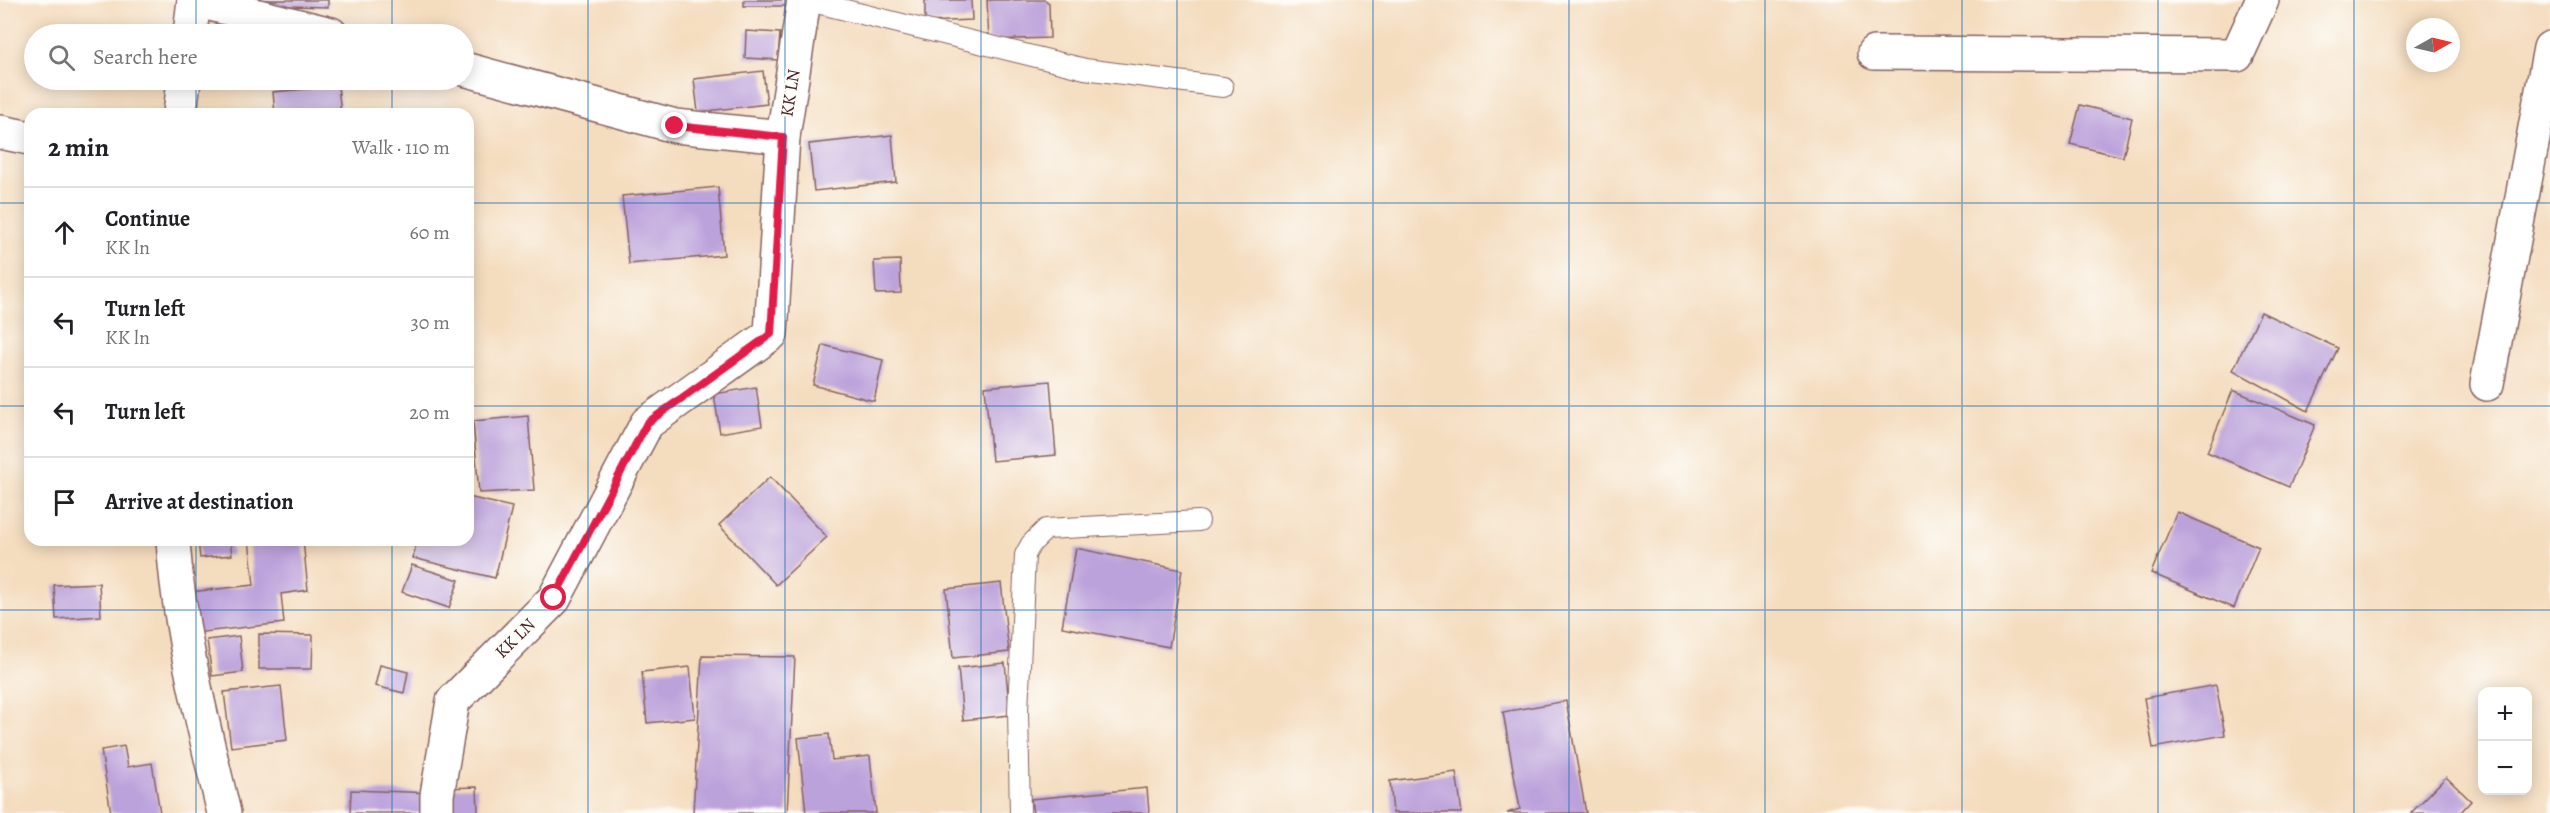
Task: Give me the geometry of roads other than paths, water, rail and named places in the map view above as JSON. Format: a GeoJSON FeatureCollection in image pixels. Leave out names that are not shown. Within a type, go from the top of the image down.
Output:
{"type":"FeatureCollection","features":[{"type":"Feature","properties":{"kind":"street"},"geometry":{"type":"LineString","coordinates":[[191,24],[194,0],[291,24]]}},
{"type":"Feature","properties":{"kind":"street","name":"KK LN"},"geometry":{"type":"LineString","coordinates":[[437,813],[437,795],[453,701],[554,598],[647,423],[771,334],[783,137],[804,0]]}},
{"type":"Feature","properties":{"kind":"street"},"geometry":{"type":"LineString","coordinates":[[1874,53],[2237,55],[2262,0]]}},
{"type":"Feature","properties":{"kind":"street"},"geometry":{"type":"LineString","coordinates":[[2487,384],[2550,48]]}},
{"type":"Feature","properties":{"kind":"street"},"geometry":{"type":"LineString","coordinates":[[474,72],[675,126],[783,137]]}},
{"type":"Feature","properties":{"kind":"street"},"geometry":{"type":"LineString","coordinates":[[181,108],[183,90]]}},
{"type":"Feature","properties":{"kind":"street"},"geometry":{"type":"LineString","coordinates":[[0,132],[24,137]]}},
{"type":"Feature","properties":{"kind":"street"},"geometry":{"type":"LineString","coordinates":[[173,546],[175,571],[195,688],[224,813]]}},
{"type":"Feature","properties":{"kind":"lane"},"geometry":{"type":"LineString","coordinates":[[804,0],[1085,69],[1223,87]]}},
{"type":"Feature","properties":{"kind":"lane"},"geometry":{"type":"LineString","coordinates":[[1020,813],[1018,711],[1025,555],[1031,544],[1046,529],[1199,521]]}}]}
